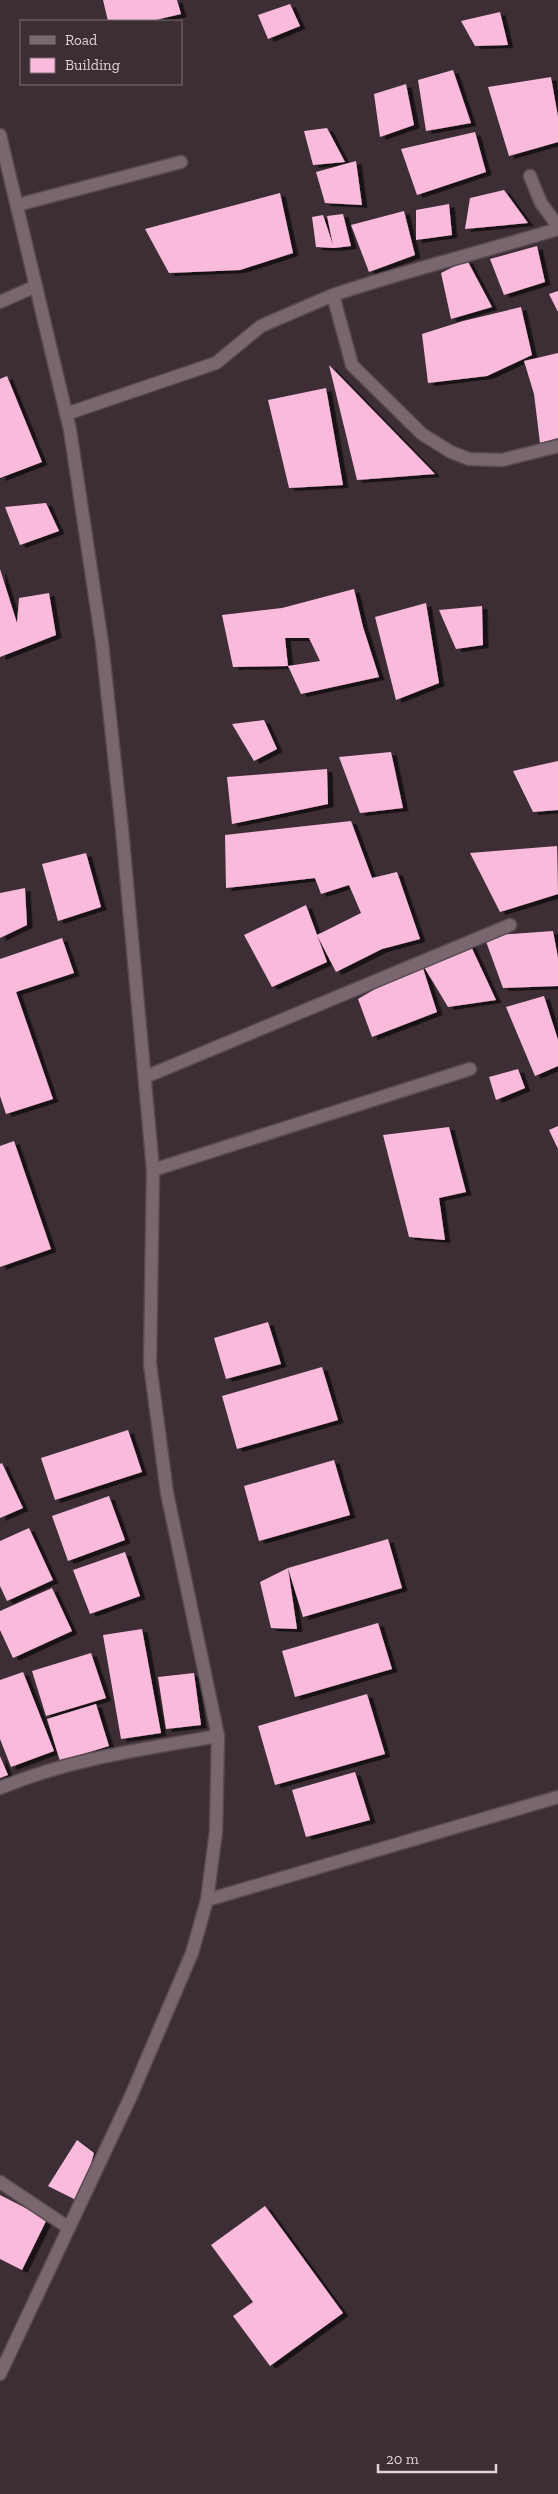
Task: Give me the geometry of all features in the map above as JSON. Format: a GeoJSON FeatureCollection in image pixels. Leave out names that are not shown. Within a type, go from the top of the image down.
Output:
{"type":"FeatureCollection","features":[{"type":"Feature","properties":{"kind":"street"},"geometry":{"type":"LineString","coordinates":[[0,135],[66,414],[102,643],[122,829],[152,1170],[150,1364],[166,1493],[218,1736],[216,1831],[207,1900],[192,1953],[131,2096],[0,2374]]}},
{"type":"Feature","properties":{"kind":"street"},"geometry":{"type":"LineString","coordinates":[[17,205],[181,162]]}},
{"type":"Feature","properties":{"kind":"street"},"geometry":{"type":"LineString","coordinates":[[66,414],[216,363],[261,326],[333,295],[400,272],[486,251],[558,227],[542,203],[530,176]]}},
{"type":"Feature","properties":{"kind":"street"},"geometry":{"type":"LineString","coordinates":[[0,302],[36,286]]}},
{"type":"Feature","properties":{"kind":"street"},"geometry":{"type":"LineString","coordinates":[[333,295],[352,365],[422,434],[451,452],[469,459],[502,460],[558,446]]}},
{"type":"Feature","properties":{"kind":"street"},"geometry":{"type":"LineString","coordinates":[[145,1077],[510,925]]}},
{"type":"Feature","properties":{"kind":"street"},"geometry":{"type":"LineString","coordinates":[[152,1170],[470,1069]]}},
{"type":"Feature","properties":{"kind":"street"},"geometry":{"type":"LineString","coordinates":[[0,1788],[36,1773],[95,1757],[218,1736]]}},
{"type":"Feature","properties":{"kind":"street"},"geometry":{"type":"LineString","coordinates":[[207,1900],[558,1797]]}},
{"type":"Feature","properties":{"kind":"street"},"geometry":{"type":"LineString","coordinates":[[0,2182],[68,2228]]}},
{"type":"Feature","properties":{"kind":"building"},"geometry":{"type":"Polygon","coordinates":[[[103,0],[177,0],[181,14],[155,20],[108,20],[103,0]]]}},
{"type":"Feature","properties":{"kind":"building"},"geometry":{"type":"Polygon","coordinates":[[[290,4],[300,26],[268,39],[258,15],[290,4]]]}},
{"type":"Feature","properties":{"kind":"building"},"geometry":{"type":"Polygon","coordinates":[[[500,12],[508,45],[475,46],[461,21],[500,12]]]}},
{"type":"Feature","properties":{"kind":"building"},"geometry":{"type":"Polygon","coordinates":[[[453,70],[471,123],[426,131],[418,80],[453,70]]]}},
{"type":"Feature","properties":{"kind":"building"},"geometry":{"type":"Polygon","coordinates":[[[551,77],[558,117],[558,142],[509,156],[488,87],[551,77]]]}},
{"type":"Feature","properties":{"kind":"building"},"geometry":{"type":"Polygon","coordinates":[[[406,84],[414,125],[380,137],[374,94],[406,84]]]}},
{"type":"Feature","properties":{"kind":"building"},"geometry":{"type":"Polygon","coordinates":[[[327,128],[345,162],[313,165],[304,131],[327,128]]]}},
{"type":"Feature","properties":{"kind":"building"},"geometry":{"type":"Polygon","coordinates":[[[475,132],[486,172],[417,195],[401,149],[475,132]]]}},
{"type":"Feature","properties":{"kind":"building"},"geometry":{"type":"Polygon","coordinates":[[[356,161],[362,205],[325,203],[316,172],[356,161]]]}},
{"type":"Feature","properties":{"kind":"building"},"geometry":{"type":"Polygon","coordinates":[[[504,190],[528,223],[465,229],[470,198],[504,190]]]}},
{"type":"Feature","properties":{"kind":"building"},"geometry":{"type":"Polygon","coordinates":[[[280,193],[293,253],[240,270],[169,273],[145,229],[280,193]]]}},
{"type":"Feature","properties":{"kind":"building"},"geometry":{"type":"Polygon","coordinates":[[[449,204],[452,235],[416,240],[416,210],[449,204]]]}},
{"type":"Feature","properties":{"kind":"building"},"geometry":{"type":"Polygon","coordinates":[[[404,211],[415,255],[369,272],[351,225],[404,211]]]}},
{"type":"Feature","properties":{"kind":"building"},"geometry":{"type":"Polygon","coordinates":[[[343,214],[351,246],[334,248],[316,247],[312,217],[323,215],[333,245],[327,216],[343,214]]]}},
{"type":"Feature","properties":{"kind":"building"},"geometry":{"type":"Polygon","coordinates":[[[537,246],[545,282],[504,295],[490,259],[537,246]]]}},
{"type":"Feature","properties":{"kind":"building"},"geometry":{"type":"Polygon","coordinates":[[[467,260],[492,307],[451,319],[441,273],[467,260]]]}},
{"type":"Feature","properties":{"kind":"building"},"geometry":{"type":"Polygon","coordinates":[[[558,291],[558,312],[549,294],[558,291]]]}},
{"type":"Feature","properties":{"kind":"building"},"geometry":{"type":"Polygon","coordinates":[[[521,307],[532,355],[487,376],[428,383],[422,334],[463,321],[521,307]]]}},
{"type":"Feature","properties":{"kind":"building"},"geometry":{"type":"Polygon","coordinates":[[[558,353],[558,438],[540,443],[534,394],[524,361],[558,353]]]}},
{"type":"Feature","properties":{"kind":"building"},"geometry":{"type":"Polygon","coordinates":[[[329,365],[435,474],[357,480],[329,365]]]}},
{"type":"Feature","properties":{"kind":"building"},"geometry":{"type":"Polygon","coordinates":[[[7,376],[42,462],[0,478],[0,379],[7,376]]]}},
{"type":"Feature","properties":{"kind":"building"},"geometry":{"type":"Polygon","coordinates":[[[326,388],[343,485],[289,488],[268,400],[326,388]]]}},
{"type":"Feature","properties":{"kind":"building"},"geometry":{"type":"Polygon","coordinates":[[[46,503],[59,531],[20,545],[5,507],[46,503]]]}},
{"type":"Feature","properties":{"kind":"building"},"geometry":{"type":"Polygon","coordinates":[[[0,569],[17,623],[19,598],[49,593],[56,635],[0,657],[0,569]]]}},
{"type":"Feature","properties":{"kind":"building"},"geometry":{"type":"Polygon","coordinates":[[[354,589],[363,627],[379,677],[301,694],[288,666],[233,667],[222,615],[282,608],[354,589]],[[285,638],[288,666],[320,661],[309,638],[285,638]]]}},
{"type":"Feature","properties":{"kind":"building"},"geometry":{"type":"Polygon","coordinates":[[[426,603],[439,683],[396,700],[375,617],[426,603]]]}},
{"type":"Feature","properties":{"kind":"building"},"geometry":{"type":"Polygon","coordinates":[[[482,606],[483,645],[456,649],[439,610],[482,606]]]}},
{"type":"Feature","properties":{"kind":"building"},"geometry":{"type":"Polygon","coordinates":[[[264,720],[277,749],[254,761],[232,724],[264,720]]]}},
{"type":"Feature","properties":{"kind":"building"},"geometry":{"type":"Polygon","coordinates":[[[391,752],[403,808],[360,813],[339,757],[391,752]]]}},
{"type":"Feature","properties":{"kind":"building"},"geometry":{"type":"Polygon","coordinates":[[[558,761],[558,810],[533,812],[513,771],[558,761]]]}},
{"type":"Feature","properties":{"kind":"building"},"geometry":{"type":"Polygon","coordinates":[[[327,769],[328,804],[232,824],[227,777],[327,769]]]}},
{"type":"Feature","properties":{"kind":"building"},"geometry":{"type":"Polygon","coordinates":[[[351,821],[372,878],[397,872],[420,939],[382,949],[336,972],[317,935],[361,913],[349,885],[321,894],[315,878],[226,888],[225,835],[351,821]]]}},
{"type":"Feature","properties":{"kind":"building"},"geometry":{"type":"Polygon","coordinates":[[[557,846],[558,894],[500,912],[470,853],[557,846]]]}},
{"type":"Feature","properties":{"kind":"building"},"geometry":{"type":"Polygon","coordinates":[[[86,853],[101,907],[58,921],[42,864],[86,853]]]}},
{"type":"Feature","properties":{"kind":"building"},"geometry":{"type":"Polygon","coordinates":[[[25,888],[27,925],[0,938],[0,893],[25,888]]]}},
{"type":"Feature","properties":{"kind":"building"},"geometry":{"type":"Polygon","coordinates":[[[306,905],[327,962],[272,987],[244,935],[306,905]]]}},
{"type":"Feature","properties":{"kind":"building"},"geometry":{"type":"Polygon","coordinates":[[[553,931],[558,958],[558,986],[503,988],[484,936],[553,931]]]}},
{"type":"Feature","properties":{"kind":"building"},"geometry":{"type":"Polygon","coordinates":[[[62,938],[74,973],[16,992],[53,1099],[6,1114],[0,1096],[0,959],[62,938]]]}},
{"type":"Feature","properties":{"kind":"building"},"geometry":{"type":"Polygon","coordinates":[[[469,942],[496,1000],[448,1007],[421,962],[469,942]]]}},
{"type":"Feature","properties":{"kind":"building"},"geometry":{"type":"Polygon","coordinates":[[[421,962],[437,1012],[372,1037],[358,999],[421,962]]]}},
{"type":"Feature","properties":{"kind":"building"},"geometry":{"type":"Polygon","coordinates":[[[544,996],[558,1040],[558,1066],[535,1076],[506,1007],[544,996]]]}},
{"type":"Feature","properties":{"kind":"building"},"geometry":{"type":"Polygon","coordinates":[[[518,1069],[525,1088],[496,1100],[489,1077],[518,1069]]]}},
{"type":"Feature","properties":{"kind":"building"},"geometry":{"type":"Polygon","coordinates":[[[558,1126],[558,1149],[549,1130],[558,1126]]]}},
{"type":"Feature","properties":{"kind":"building"},"geometry":{"type":"Polygon","coordinates":[[[449,1127],[466,1192],[439,1198],[445,1240],[409,1237],[383,1135],[449,1127]]]}},
{"type":"Feature","properties":{"kind":"building"},"geometry":{"type":"Polygon","coordinates":[[[14,1141],[51,1249],[0,1267],[0,1146],[14,1141]]]}},
{"type":"Feature","properties":{"kind":"building"},"geometry":{"type":"Polygon","coordinates":[[[268,1322],[281,1364],[226,1379],[214,1338],[268,1322]]]}},
{"type":"Feature","properties":{"kind":"building"},"geometry":{"type":"Polygon","coordinates":[[[322,1367],[338,1420],[237,1449],[222,1396],[322,1367]]]}},
{"type":"Feature","properties":{"kind":"building"},"geometry":{"type":"Polygon","coordinates":[[[128,1430],[142,1472],[55,1500],[41,1458],[128,1430]]]}},
{"type":"Feature","properties":{"kind":"building"},"geometry":{"type":"Polygon","coordinates":[[[334,1460],[350,1515],[259,1541],[244,1486],[334,1460]]]}},
{"type":"Feature","properties":{"kind":"building"},"geometry":{"type":"Polygon","coordinates":[[[2,1463],[23,1508],[0,1518],[0,1464],[2,1463]]]}},
{"type":"Feature","properties":{"kind":"building"},"geometry":{"type":"Polygon","coordinates":[[[109,1496],[125,1540],[68,1561],[52,1516],[109,1496]]]}},
{"type":"Feature","properties":{"kind":"building"},"geometry":{"type":"Polygon","coordinates":[[[29,1528],[53,1580],[7,1601],[0,1586],[0,1541],[29,1528]]]}},
{"type":"Feature","properties":{"kind":"building"},"geometry":{"type":"Polygon","coordinates":[[[388,1539],[402,1588],[303,1617],[288,1568],[388,1539]]]}},
{"type":"Feature","properties":{"kind":"building"},"geometry":{"type":"Polygon","coordinates":[[[125,1552],[140,1596],[90,1614],[73,1570],[125,1552]]]}},
{"type":"Feature","properties":{"kind":"building"},"geometry":{"type":"Polygon","coordinates":[[[288,1568],[297,1629],[271,1628],[260,1582],[288,1568]]]}},
{"type":"Feature","properties":{"kind":"building"},"geometry":{"type":"Polygon","coordinates":[[[52,1588],[72,1631],[13,1658],[0,1630],[0,1611],[52,1588]]]}},
{"type":"Feature","properties":{"kind":"building"},"geometry":{"type":"Polygon","coordinates":[[[378,1623],[392,1669],[295,1697],[282,1651],[378,1623]]]}},
{"type":"Feature","properties":{"kind":"building"},"geometry":{"type":"Polygon","coordinates":[[[142,1629],[161,1733],[121,1739],[103,1635],[142,1629]]]}},
{"type":"Feature","properties":{"kind":"building"},"geometry":{"type":"Polygon","coordinates":[[[91,1653],[106,1698],[46,1716],[32,1671],[91,1653]]]}},
{"type":"Feature","properties":{"kind":"building"},"geometry":{"type":"Polygon","coordinates":[[[23,1672],[54,1751],[11,1767],[0,1739],[0,1680],[23,1672]]]}},
{"type":"Feature","properties":{"kind":"building"},"geometry":{"type":"Polygon","coordinates":[[[194,1673],[201,1725],[166,1729],[158,1677],[194,1673]]]}},
{"type":"Feature","properties":{"kind":"building"},"geometry":{"type":"Polygon","coordinates":[[[367,1694],[385,1754],[275,1785],[258,1726],[367,1694]]]}},
{"type":"Feature","properties":{"kind":"building"},"geometry":{"type":"Polygon","coordinates":[[[96,1704],[109,1746],[60,1761],[47,1719],[96,1704]]]}},
{"type":"Feature","properties":{"kind":"building"},"geometry":{"type":"Polygon","coordinates":[[[0,1756],[8,1775],[0,1778],[0,1756]]]}},
{"type":"Feature","properties":{"kind":"building"},"geometry":{"type":"Polygon","coordinates":[[[355,1772],[370,1820],[306,1837],[292,1790],[355,1772]]]}},
{"type":"Feature","properties":{"kind":"building"},"geometry":{"type":"Polygon","coordinates":[[[77,2140],[94,2153],[80,2202],[48,2186],[77,2140]]]}},
{"type":"Feature","properties":{"kind":"building"},"geometry":{"type":"Polygon","coordinates":[[[0,2195],[47,2219],[22,2270],[0,2259],[0,2195]]]}},
{"type":"Feature","properties":{"kind":"building"},"geometry":{"type":"Polygon","coordinates":[[[265,2206],[343,2313],[270,2366],[233,2316],[253,2302],[211,2245],[265,2206]]]}}]}
